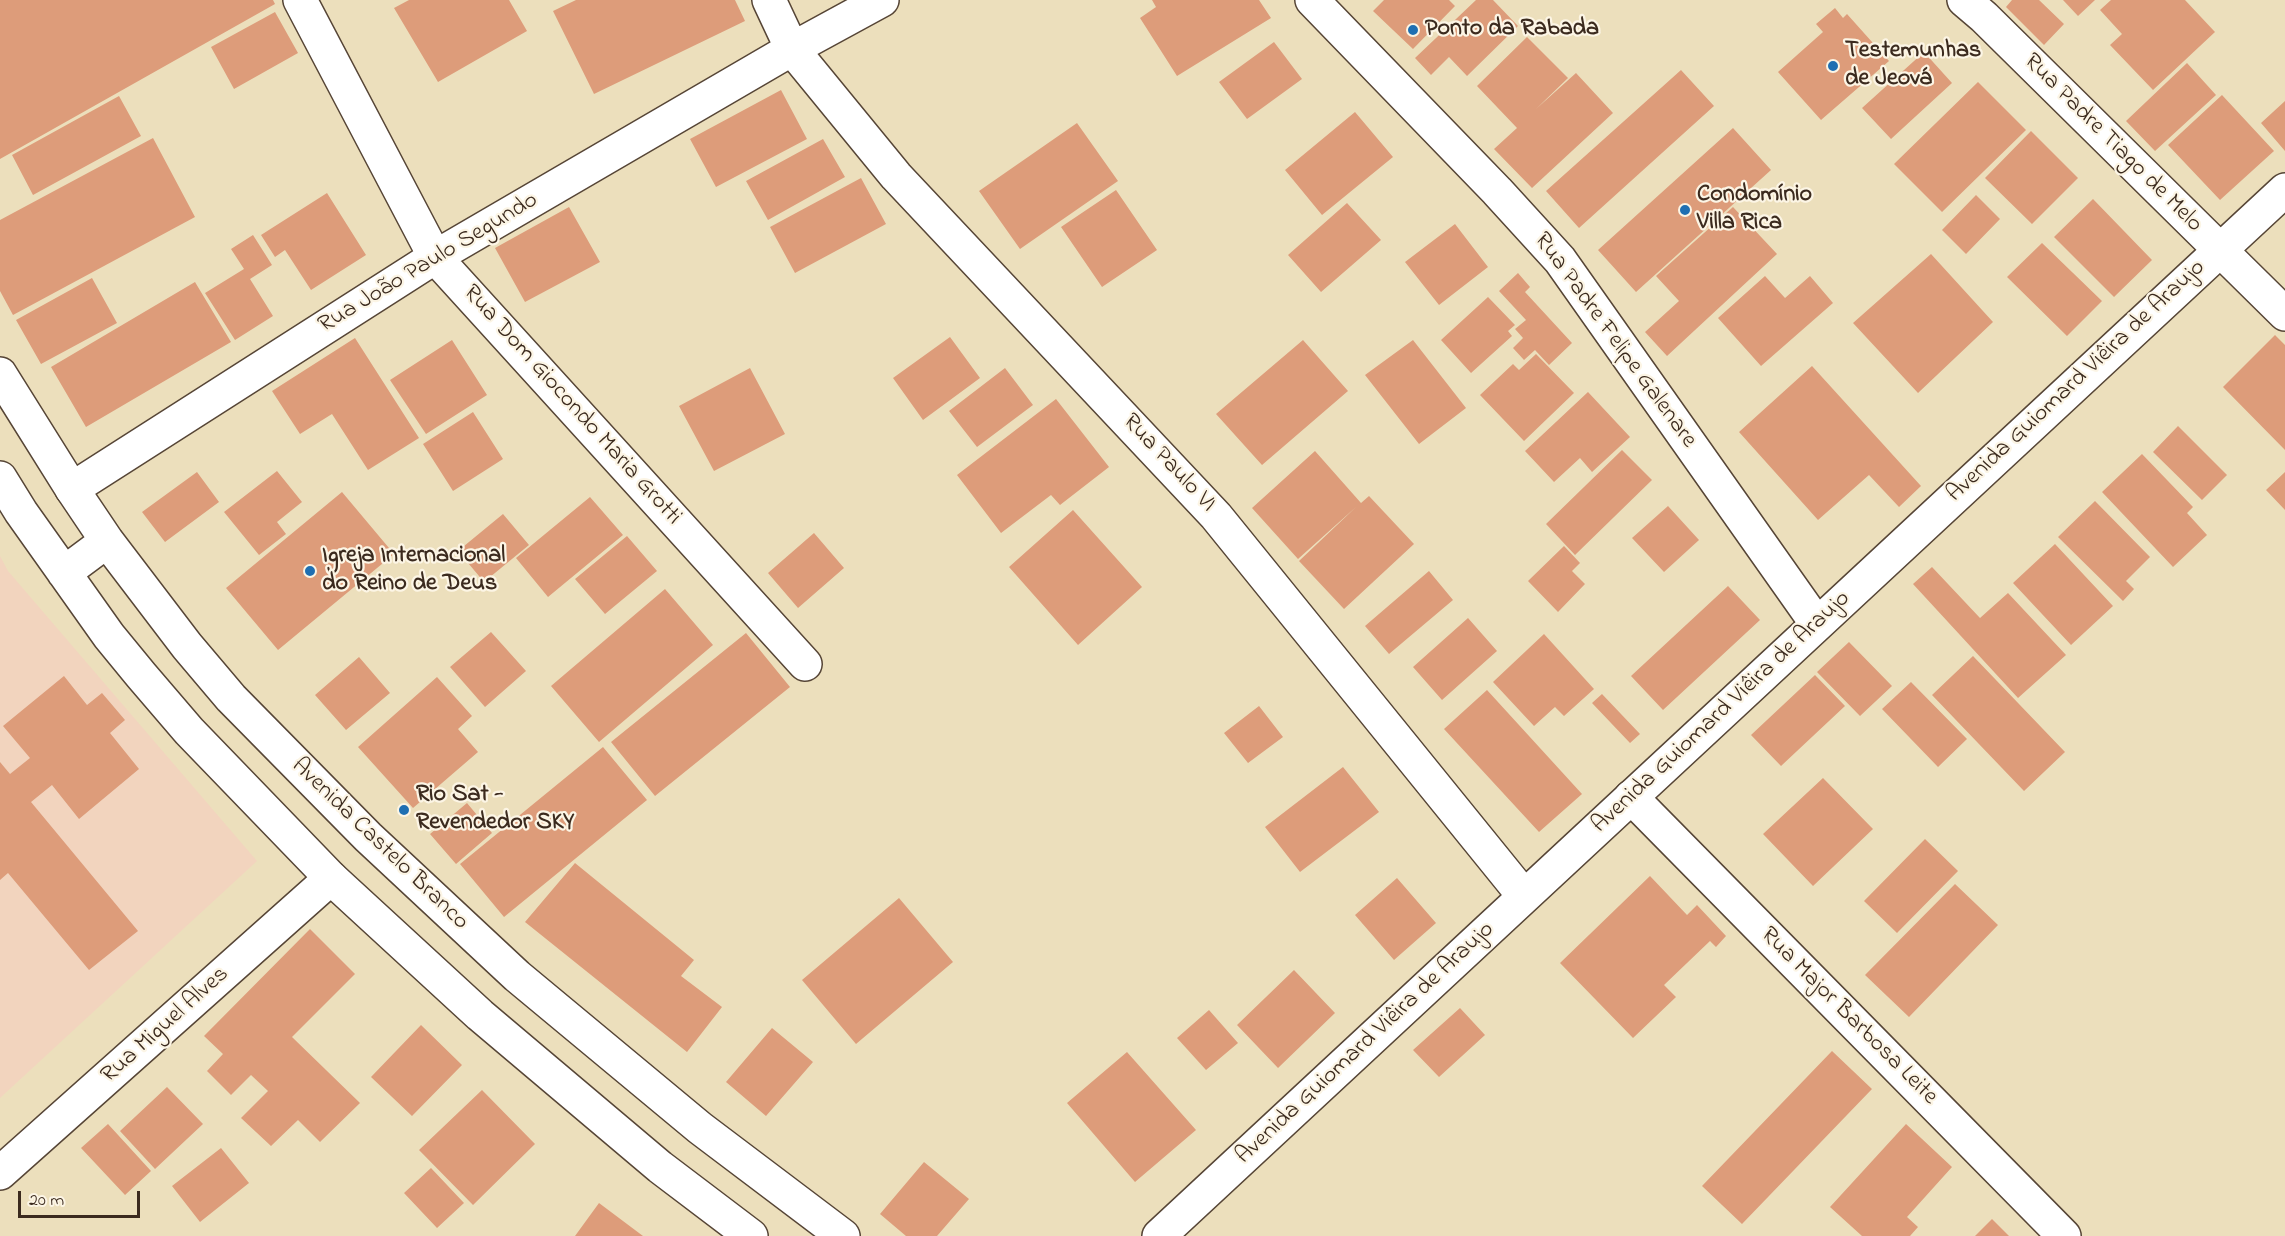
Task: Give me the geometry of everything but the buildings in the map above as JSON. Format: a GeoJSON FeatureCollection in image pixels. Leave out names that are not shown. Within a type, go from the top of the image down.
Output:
{"type":"FeatureCollection","features":[{"type":"Feature","properties":{"kind":"main road","name":"Rua Dom Giocondo Maria Grotti"},"geometry":{"type":"LineString","coordinates":[[300,0],[435,257],[805,664]]}},
{"type":"Feature","properties":{"kind":"main road","name":"Rua Paulo VI"},"geometry":{"type":"LineString","coordinates":[[769,0],[792,49],[896,176],[1216,516],[1524,897]]}},
{"type":"Feature","properties":{"kind":"main road","name":"Rua João Paulo Segundo"},"geometry":{"type":"LineString","coordinates":[[72,489],[435,257],[792,49],[882,0]]}},
{"type":"Feature","properties":{"kind":"main road","name":"Rua Padre Felipe Galenare"},"geometry":{"type":"LineString","coordinates":[[1312,0],[1497,191],[1560,260],[1817,624]]}},
{"type":"Feature","properties":{"kind":"main road","name":"Rua Padre Tiago de Melo"},"geometry":{"type":"LineString","coordinates":[[1964,0],[1993,25],[2285,314]]}},
{"type":"Feature","properties":{"kind":"main road","name":"Avenida Guiomard Viêira de Araujo"},"geometry":{"type":"LineString","coordinates":[[1159,1236],[2285,190]]}},
{"type":"Feature","properties":{"kind":"main road","name":"Avenida Castelo Branco"},"geometry":{"type":"LineString","coordinates":[[0,374],[107,541],[187,646],[231,698],[368,837],[517,976],[700,1128],[843,1236]]}},
{"type":"Feature","properties":{"kind":"main road"},"geometry":{"type":"LineString","coordinates":[[0,478],[64,573],[148,683],[189,730],[331,878],[480,1015],[660,1167],[751,1236]]}},
{"type":"Feature","properties":{"kind":"main road"},"geometry":{"type":"LineString","coordinates":[[64,573],[107,541]]}},
{"type":"Feature","properties":{"kind":"main road","name":"Rua Major Barbosa Leite"},"geometry":{"type":"LineString","coordinates":[[1631,797],[2064,1236]]}},
{"type":"Feature","properties":{"kind":"main road","name":"Rua Miguel Alves"},"geometry":{"type":"LineString","coordinates":[[0,1173],[331,878]]}},
{"type":"Feature","properties":{"kind":"shaded area"},"geometry":{"type":"Polygon","coordinates":[[[0,556],[8,571],[257,861],[0,1098],[0,556]]]}},
{"type":"Feature","properties":{"kind":"place","name":"Ponto da Rabada"},"geometry":{"type":"Point","coordinates":[1413,30]}},
{"type":"Feature","properties":{"kind":"place","name":"Testemunhas de Jeová"},"geometry":{"type":"Point","coordinates":[1833,66]}},
{"type":"Feature","properties":{"kind":"place","name":"Condomínio Villa Rica"},"geometry":{"type":"Point","coordinates":[1685,210]}},
{"type":"Feature","properties":{"kind":"place","name":"Igreja Internacional do Reino de Deus"},"geometry":{"type":"Point","coordinates":[310,571]}},
{"type":"Feature","properties":{"kind":"place","name":"Rio Sat - Revendedor SKY"},"geometry":{"type":"Point","coordinates":[404,810]}}]}
